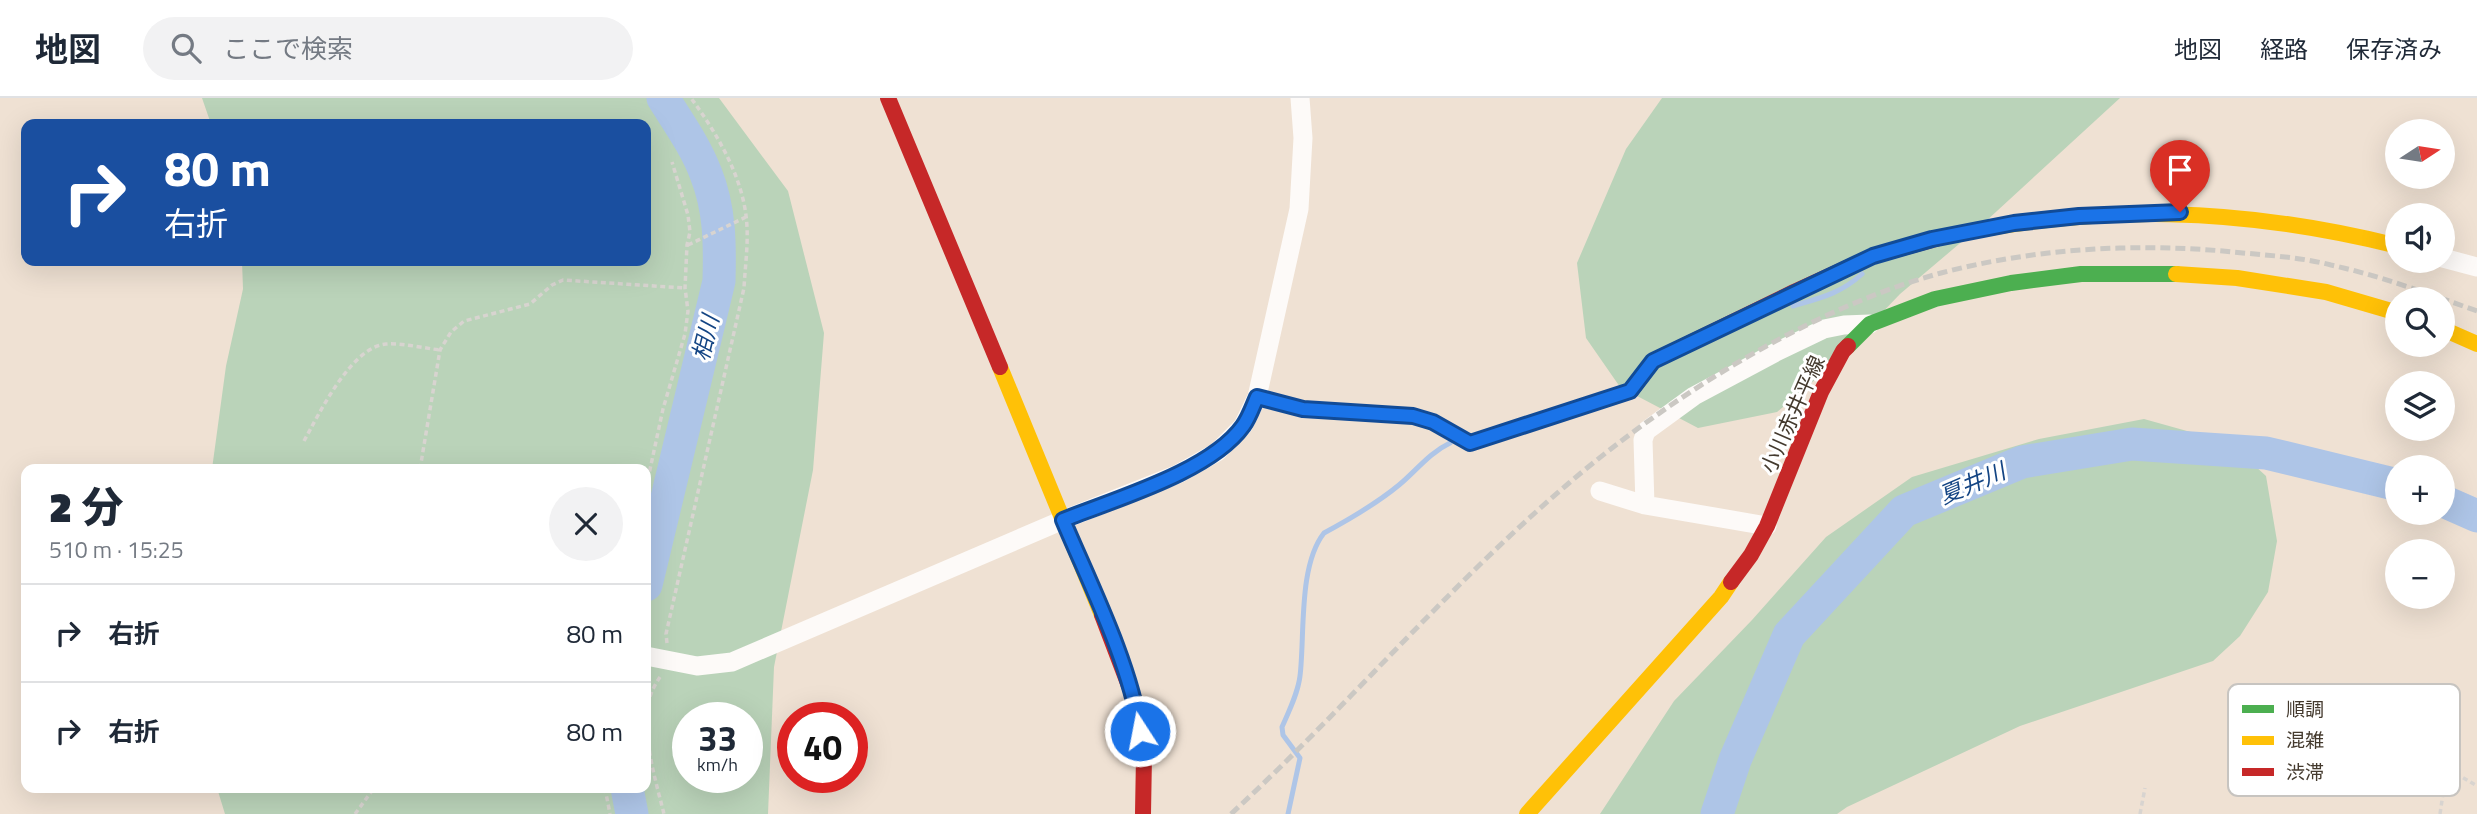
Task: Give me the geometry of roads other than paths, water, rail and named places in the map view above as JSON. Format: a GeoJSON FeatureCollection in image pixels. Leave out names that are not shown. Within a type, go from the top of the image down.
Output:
{"type":"FeatureCollection","features":[{"type":"Feature","properties":{"kind":"street"},"geometry":{"type":"LineString","coordinates":[[888,98],[1119,655],[1137,707],[1144,756],[1143,814]]}},
{"type":"Feature","properties":{"kind":"street"},"geometry":{"type":"LineString","coordinates":[[656,658],[697,666],[732,662],[1063,520],[1178,474],[1217,452],[1244,426],[1257,397],[1299,209],[1303,138],[1300,98]]}},
{"type":"Feature","properties":{"kind":"street"},"geometry":{"type":"LineString","coordinates":[[1257,397],[1303,409],[1413,416],[1433,422],[1470,443],[1630,391],[1653,361],[1873,256],[1932,239],[2014,223],[2101,214],[2180,212],[2293,223],[2385,242]]}},
{"type":"Feature","properties":{"kind":"street"},"geometry":{"type":"LineString","coordinates":[[2455,261],[2477,267]]}},
{"type":"Feature","properties":{"kind":"street","name":"小川赤井平線"},"geometry":{"type":"LineString","coordinates":[[1527,814],[1721,597],[1751,555],[1767,526],[1821,392],[1843,351],[1870,324],[1935,299],[2011,283],[2081,274],[2166,273],[2237,278],[2326,292],[2385,309]]}},
{"type":"Feature","properties":{"kind":"street"},"geometry":{"type":"LineString","coordinates":[[1645,505],[1643,440],[1646,431],[1694,396],[1824,329],[1844,324],[1870,324]]}},
{"type":"Feature","properties":{"kind":"street"},"geometry":{"type":"LineString","coordinates":[[2455,334],[2477,344]]}},
{"type":"Feature","properties":{"kind":"street"},"geometry":{"type":"LineString","coordinates":[[1601,491],[1645,505],[1767,526]]}},
{"type":"Feature","properties":{"kind":"waterway","name":"相川"},"geometry":{"type":"LineString","coordinates":[[651,564],[719,281],[718,227],[711,187],[697,154],[663,98]]}},
{"type":"Feature","properties":{"kind":"waterway"},"geometry":{"type":"LineString","coordinates":[[1793,306],[1838,291],[1862,274]]}},
{"type":"Feature","properties":{"kind":"waterway"},"geometry":{"type":"LineString","coordinates":[[1288,814],[1300,758],[1283,735],[1282,727],[1299,682],[1306,582],[1316,547],[1324,533],[1381,499],[1429,457],[1450,443]]}},
{"type":"Feature","properties":{"kind":"waterway","name":"夏井川"},"geometry":{"type":"LineString","coordinates":[[1717,814],[1735,760],[1789,635],[1904,511],[2022,462],[2132,444],[2266,453],[2385,482]]}},
{"type":"Feature","properties":{"kind":"waterway","name":"夏井川"},"geometry":{"type":"LineString","coordinates":[[2455,506],[2477,516]]}},
{"type":"Feature","properties":{"kind":"waterway","name":"相川"},"geometry":{"type":"LineString","coordinates":[[628,793],[632,814]]}},
{"type":"Feature","properties":{"kind":"railway"},"geometry":{"type":"LineString","coordinates":[[1231,814],[1440,604],[1569,483],[1652,418],[1697,388],[1744,358],[1842,308],[1941,273],[2010,258],[2081,250],[2152,248],[2223,251],[2318,262],[2387,280],[2477,311]]}}]}
